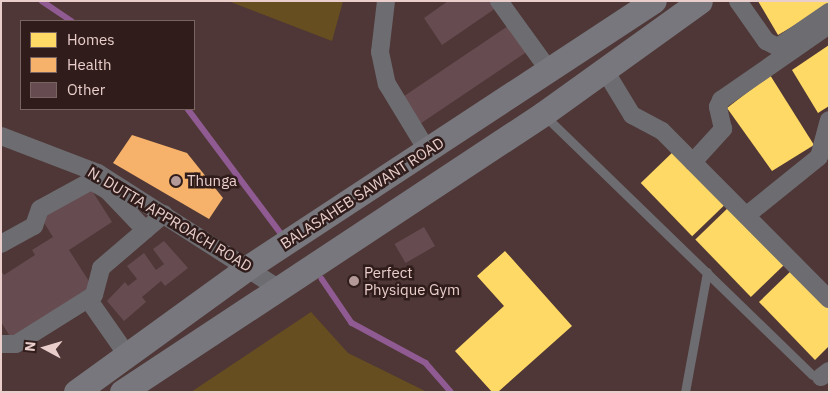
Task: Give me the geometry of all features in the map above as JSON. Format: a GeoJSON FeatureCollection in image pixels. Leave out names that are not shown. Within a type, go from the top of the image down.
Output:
{"type":"FeatureCollection","features":[{"type":"Feature","properties":{"kind":"main road","name":"BALASAHEB SAWANT ROAD"},"geometry":{"type":"LineString","coordinates":[[76,392],[250,266],[654,1]]}},
{"type":"Feature","properties":{"kind":"main road"},"geometry":{"type":"LineString","coordinates":[[122,392],[543,114],[700,1]]}},
{"type":"Feature","properties":{"kind":"street"},"geometry":{"type":"LineString","coordinates":[[386,1],[380,52],[387,84],[427,150]]}},
{"type":"Feature","properties":{"kind":"street"},"geometry":{"type":"LineString","coordinates":[[499,1],[548,69]]}},
{"type":"Feature","properties":{"kind":"street"},"geometry":{"type":"LineString","coordinates":[[738,1],[766,41],[778,47],[829,12]]}},
{"type":"Feature","properties":{"kind":"street"},"geometry":{"type":"LineString","coordinates":[[693,162],[724,129],[718,107],[721,100],[829,25]]}},
{"type":"Feature","properties":{"kind":"street"},"geometry":{"type":"LineString","coordinates":[[604,69],[632,115],[662,131],[747,214],[829,299]]}},
{"type":"Feature","properties":{"kind":"street"},"geometry":{"type":"LineString","coordinates":[[747,214],[819,157],[829,120]]}},
{"type":"Feature","properties":{"kind":"street","name":"N. DUTTA APPROACH ROAD"},"geometry":{"type":"LineString","coordinates":[[1,136],[94,177],[164,214],[250,266],[278,288]]}},
{"type":"Feature","properties":{"kind":"street"},"geometry":{"type":"LineString","coordinates":[[1,244],[34,226],[40,209],[94,177],[145,230]]}},
{"type":"Feature","properties":{"kind":"street"},"geometry":{"type":"LineString","coordinates":[[1,344],[16,344],[94,295],[100,268],[164,214]]}},
{"type":"Feature","properties":{"kind":"street"},"geometry":{"type":"LineString","coordinates":[[88,299],[127,355]]}},
{"type":"Feature","properties":{"kind":"lane"},"geometry":{"type":"LineString","coordinates":[[543,114],[707,272],[821,374]]}},
{"type":"Feature","properties":{"kind":"lane"},"geometry":{"type":"LineString","coordinates":[[685,392],[707,272]]}},
{"type":"Feature","properties":{"kind":"shaded area"},"geometry":{"type":"Polygon","coordinates":[[[228,1],[343,1],[332,41],[228,1]]]}},
{"type":"Feature","properties":{"kind":"shaded area"},"geometry":{"type":"Polygon","coordinates":[[[311,312],[348,353],[427,392],[191,392],[311,312]]]}},
{"type":"Feature","properties":{"kind":"building: Homes"},"geometry":{"type":"Polygon","coordinates":[[[758,1],[829,1],[829,5],[778,35],[758,1]]]}},
{"type":"Feature","properties":{"kind":"building: Homes"},"geometry":{"type":"Polygon","coordinates":[[[829,45],[829,106],[818,113],[792,70],[829,45]]]}},
{"type":"Feature","properties":{"kind":"building: Homes"},"geometry":{"type":"Polygon","coordinates":[[[770,75],[814,145],[772,171],[727,108],[770,75]]]}},
{"type":"Feature","properties":{"kind":"building: Homes"},"geometry":{"type":"Polygon","coordinates":[[[676,149],[727,202],[692,236],[641,183],[676,149]]]}},
{"type":"Feature","properties":{"kind":"building: Homes"},"geometry":{"type":"Polygon","coordinates":[[[732,204],[788,262],[751,297],[695,239],[732,204]]]}},
{"type":"Feature","properties":{"kind":"building: Homes"},"geometry":{"type":"Polygon","coordinates":[[[505,251],[572,326],[498,392],[492,392],[455,351],[504,306],[477,276],[505,251]]]}},
{"type":"Feature","properties":{"kind":"building: Homes"},"geometry":{"type":"Polygon","coordinates":[[[794,268],[829,304],[829,346],[815,360],[759,302],[794,268]]]}},
{"type":"Feature","properties":{"kind":"building: Health","name":"Thunga"},"geometry":{"type":"Polygon","coordinates":[[[132,135],[187,153],[223,198],[209,219],[113,163],[132,135]]]}},
{"type":"Feature","properties":{"kind":"building: Other"},"geometry":{"type":"Polygon","coordinates":[[[448,1],[491,1],[496,8],[442,45],[424,18],[448,1]]]}},
{"type":"Feature","properties":{"kind":"building: Other"},"geometry":{"type":"Polygon","coordinates":[[[508,26],[526,53],[421,124],[403,97],[508,26]]]}},
{"type":"Feature","properties":{"kind":"building: Other"},"geometry":{"type":"Polygon","coordinates":[[[89,186],[112,222],[69,250],[92,286],[11,338],[1,322],[1,271],[4,275],[35,255],[32,250],[53,237],[41,218],[89,186]]]}},
{"type":"Feature","properties":{"kind":"building: Other"},"geometry":{"type":"Polygon","coordinates":[[[424,227],[435,246],[406,263],[395,244],[424,227]]]}},
{"type":"Feature","properties":{"kind":"building: Other"},"geometry":{"type":"Polygon","coordinates":[[[164,241],[188,268],[165,286],[161,281],[142,297],[146,302],[124,321],[107,301],[125,282],[128,286],[137,279],[127,266],[144,253],[156,270],[164,264],[153,249],[164,241]]]}},
{"type":"Feature","properties":{"kind":"waterway"},"geometry":{"type":"LineString","coordinates":[[42,1],[70,20]]}},
{"type":"Feature","properties":{"kind":"waterway"},"geometry":{"type":"LineString","coordinates":[[189,110],[283,236]]}},
{"type":"Feature","properties":{"kind":"waterway"},"geometry":{"type":"LineString","coordinates":[[322,279],[352,323],[426,363],[451,392]]}},
{"type":"Feature","properties":{"kind":"place","name":"Thunga"},"geometry":{"type":"Point","coordinates":[176,181]}},
{"type":"Feature","properties":{"kind":"place","name":"Perfect Physique Gym"},"geometry":{"type":"Point","coordinates":[354,281]}}]}
